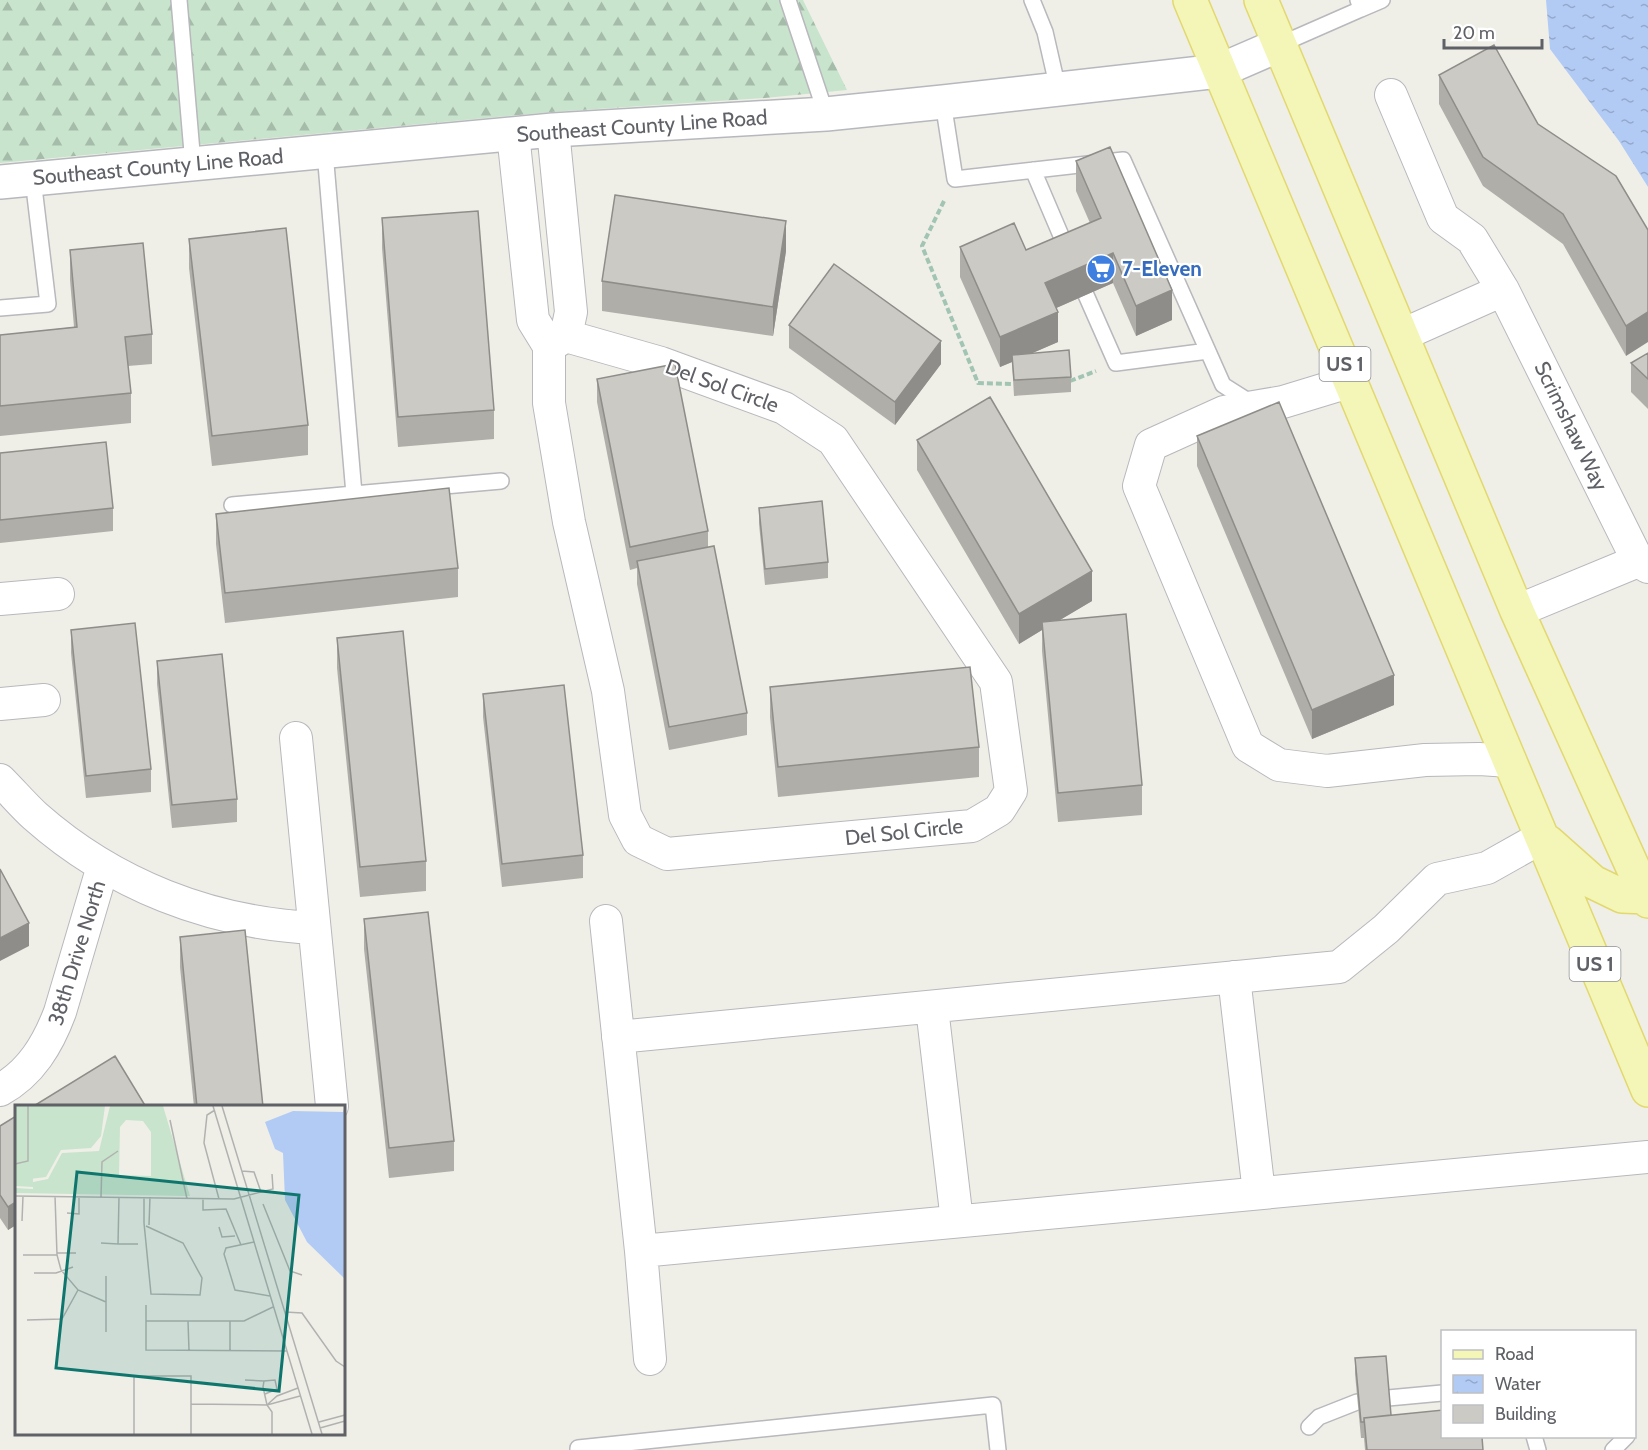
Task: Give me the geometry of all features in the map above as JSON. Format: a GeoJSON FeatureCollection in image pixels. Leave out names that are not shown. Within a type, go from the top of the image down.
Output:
{"type":"FeatureCollection","features":[{"type":"Feature","properties":{"kind":"main road","name":"US 1"},"geometry":{"type":"LineString","coordinates":[[1190,0],[1648,1090]]}},
{"type":"Feature","properties":{"kind":"main road"},"geometry":{"type":"LineString","coordinates":[[1261,0],[1517,611],[1640,862],[1648,898],[1622,896],[1593,882],[1542,837]]}},
{"type":"Feature","properties":{"kind":"street","name":"Southeast County Line Road"},"geometry":{"type":"LineString","coordinates":[[0,182],[553,130],[826,114],[943,102],[1219,71],[1279,45]]}},
{"type":"Feature","properties":{"kind":"street","name":"Scrimshaw Way"},"geometry":{"type":"LineString","coordinates":[[1391,95],[1443,218],[1472,238],[1503,291],[1643,564],[1517,611]]}},
{"type":"Feature","properties":{"kind":"street","name":"Del Sol Circle"},"geometry":{"type":"LineString","coordinates":[[553,130],[571,312],[558,341],[549,403],[569,522],[608,691],[625,815],[638,840],[667,854],[972,826],[999,810],[1011,791],[996,682],[833,440],[784,408],[661,363],[558,341]]}},
{"type":"Feature","properties":{"kind":"street"},"geometry":{"type":"LineString","coordinates":[[513,134],[533,320],[558,341]]}},
{"type":"Feature","properties":{"kind":"street"},"geometry":{"type":"LineString","coordinates":[[528,270],[566,264]]}},
{"type":"Feature","properties":{"kind":"street"},"geometry":{"type":"LineString","coordinates":[[1402,335],[1503,291]]}},
{"type":"Feature","properties":{"kind":"street"},"geometry":{"type":"LineString","coordinates":[[1352,381],[1283,402],[1224,412],[1151,444],[1139,486],[1248,746],[1279,765],[1327,771],[1409,761],[1479,759],[1510,761]]}},
{"type":"Feature","properties":{"kind":"street"},"geometry":{"type":"LineString","coordinates":[[0,599],[58,594]]}},
{"type":"Feature","properties":{"kind":"street"},"geometry":{"type":"LineString","coordinates":[[0,704],[44,700]]}},
{"type":"Feature","properties":{"kind":"street"},"geometry":{"type":"LineString","coordinates":[[296,738],[332,1105]]}},
{"type":"Feature","properties":{"kind":"street","name":"38th Drive North"},"geometry":{"type":"LineString","coordinates":[[0,780],[34,815],[79,851],[103,866],[174,901],[229,917],[314,928]]}},
{"type":"Feature","properties":{"kind":"street"},"geometry":{"type":"LineString","coordinates":[[618,1037],[1339,967],[1386,929],[1437,879],[1487,868],[1542,837]]}},
{"type":"Feature","properties":{"kind":"street","name":"38th Drive North"},"geometry":{"type":"LineString","coordinates":[[0,1090],[40,1055],[52,1034],[103,866]]}},
{"type":"Feature","properties":{"kind":"street"},"geometry":{"type":"LineString","coordinates":[[606,921],[650,1359]]}},
{"type":"Feature","properties":{"kind":"street"},"geometry":{"type":"LineString","coordinates":[[1234,977],[1259,1193]]}},
{"type":"Feature","properties":{"kind":"street"},"geometry":{"type":"LineString","coordinates":[[932,1008],[957,1221]]}},
{"type":"Feature","properties":{"kind":"street"},"geometry":{"type":"LineString","coordinates":[[640,1251],[1648,1157]]}},
{"type":"Feature","properties":{"kind":"lane"},"geometry":{"type":"LineString","coordinates":[[179,0],[194,164]]}},
{"type":"Feature","properties":{"kind":"lane"},"geometry":{"type":"LineString","coordinates":[[788,0],[826,114]]}},
{"type":"Feature","properties":{"kind":"lane"},"geometry":{"type":"LineString","coordinates":[[1032,0],[1045,32],[1058,89]]}},
{"type":"Feature","properties":{"kind":"lane"},"geometry":{"type":"LineString","coordinates":[[1279,45],[1360,4],[1382,0]]}},
{"type":"Feature","properties":{"kind":"lane"},"geometry":{"type":"LineString","coordinates":[[943,102],[955,179],[1123,160],[1223,385],[1258,407]]}},
{"type":"Feature","properties":{"kind":"lane"},"geometry":{"type":"LineString","coordinates":[[325,152],[354,494]]}},
{"type":"Feature","properties":{"kind":"lane"},"geometry":{"type":"LineString","coordinates":[[1033,170],[1072,261]]}},
{"type":"Feature","properties":{"kind":"lane"},"geometry":{"type":"LineString","coordinates":[[0,308],[48,304],[33,179]]}},
{"type":"Feature","properties":{"kind":"lane"},"geometry":{"type":"LineString","coordinates":[[1086,295],[1116,363],[1208,351]]}},
{"type":"Feature","properties":{"kind":"lane"},"geometry":{"type":"LineString","coordinates":[[232,505],[501,481]]}},
{"type":"Feature","properties":{"kind":"lane"},"geometry":{"type":"LineString","coordinates":[[1388,1398],[1441,1393]]}},
{"type":"Feature","properties":{"kind":"lane"},"geometry":{"type":"LineString","coordinates":[[1309,1427],[1319,1417],[1358,1402]]}},
{"type":"Feature","properties":{"kind":"lane"},"geometry":{"type":"LineString","coordinates":[[578,1450],[578,1448],[993,1406],[998,1450]]}},
{"type":"Feature","properties":{"kind":"lane"},"geometry":{"type":"LineString","coordinates":[[1613,1450],[1626,1438]]}},
{"type":"Feature","properties":{"kind":"path"},"geometry":{"type":"LineString","coordinates":[[955,179],[922,246],[978,383],[1013,384]]}},
{"type":"Feature","properties":{"kind":"green space"},"geometry":{"type":"Polygon","coordinates":[[[0,0],[803,0],[847,90],[765,98],[551,112],[0,163],[0,0]]]}},
{"type":"Feature","properties":{"kind":"water"},"geometry":{"type":"Polygon","coordinates":[[[1546,0],[1648,0],[1648,187],[1619,141],[1550,49],[1546,0]]]}},
{"type":"Feature","properties":{"kind":"building"},"geometry":{"type":"Polygon","coordinates":[[[1494,45],[1538,124],[1616,176],[1648,230],[1648,312],[1626,326],[1563,214],[1483,157],[1439,75],[1494,45]]]}},
{"type":"Feature","properties":{"kind":"building"},"geometry":{"type":"Polygon","coordinates":[[[1110,147],[1172,290],[1136,306],[1113,253],[1045,283],[1058,312],[1000,337],[960,247],[1014,223],[1026,250],[1101,218],[1076,161],[1110,147]]]}},
{"type":"Feature","properties":{"kind":"building"},"geometry":{"type":"Polygon","coordinates":[[[615,195],[786,221],[773,307],[602,281],[615,195]]]}},
{"type":"Feature","properties":{"kind":"building"},"geometry":{"type":"Polygon","coordinates":[[[478,211],[494,410],[398,417],[382,218],[478,211]]]}},
{"type":"Feature","properties":{"kind":"building"},"geometry":{"type":"Polygon","coordinates":[[[286,228],[308,425],[212,436],[189,239],[286,228]]]}},
{"type":"Feature","properties":{"kind":"building"},"geometry":{"type":"Polygon","coordinates":[[[143,243],[152,334],[125,337],[131,393],[0,406],[0,335],[77,327],[70,250],[143,243]]]}},
{"type":"Feature","properties":{"kind":"building"},"geometry":{"type":"Polygon","coordinates":[[[834,264],[941,341],[895,402],[789,325],[834,264]]]}},
{"type":"Feature","properties":{"kind":"building"},"geometry":{"type":"Polygon","coordinates":[[[1069,350],[1071,377],[1014,380],[1012,355],[1069,350]]]}},
{"type":"Feature","properties":{"kind":"building"},"geometry":{"type":"Polygon","coordinates":[[[1648,353],[1648,379],[1631,363],[1648,353]]]}},
{"type":"Feature","properties":{"kind":"building"},"geometry":{"type":"Polygon","coordinates":[[[675,364],[708,531],[630,547],[597,379],[675,364]]]}},
{"type":"Feature","properties":{"kind":"building"},"geometry":{"type":"Polygon","coordinates":[[[990,397],[1092,571],[1019,614],[917,440],[990,397]]]}},
{"type":"Feature","properties":{"kind":"building"},"geometry":{"type":"Polygon","coordinates":[[[1279,402],[1394,675],[1312,710],[1197,436],[1279,402]]]}},
{"type":"Feature","properties":{"kind":"building"},"geometry":{"type":"Polygon","coordinates":[[[106,442],[113,508],[0,520],[0,453],[106,442]]]}},
{"type":"Feature","properties":{"kind":"building"},"geometry":{"type":"Polygon","coordinates":[[[449,488],[458,568],[225,593],[216,514],[449,488]]]}},
{"type":"Feature","properties":{"kind":"building"},"geometry":{"type":"Polygon","coordinates":[[[822,501],[828,562],[765,569],[759,508],[822,501]]]}},
{"type":"Feature","properties":{"kind":"building"},"geometry":{"type":"Polygon","coordinates":[[[714,546],[747,713],[669,727],[637,561],[714,546]]]}},
{"type":"Feature","properties":{"kind":"building"},"geometry":{"type":"Polygon","coordinates":[[[1126,614],[1142,785],[1058,793],[1042,622],[1126,614]]]}},
{"type":"Feature","properties":{"kind":"building"},"geometry":{"type":"Polygon","coordinates":[[[135,623],[151,769],[86,776],[71,630],[135,623]]]}},
{"type":"Feature","properties":{"kind":"building"},"geometry":{"type":"Polygon","coordinates":[[[403,631],[426,861],[360,867],[337,638],[403,631]]]}},
{"type":"Feature","properties":{"kind":"building"},"geometry":{"type":"Polygon","coordinates":[[[222,654],[237,799],[172,805],[157,661],[222,654]]]}},
{"type":"Feature","properties":{"kind":"building"},"geometry":{"type":"Polygon","coordinates":[[[970,667],[979,747],[778,767],[770,687],[970,667]]]}},
{"type":"Feature","properties":{"kind":"building"},"geometry":{"type":"Polygon","coordinates":[[[564,685],[583,855],[502,864],[483,694],[564,685]]]}},
{"type":"Feature","properties":{"kind":"building"},"geometry":{"type":"Polygon","coordinates":[[[0,869],[29,923],[0,938],[0,869]]]}},
{"type":"Feature","properties":{"kind":"building"},"geometry":{"type":"Polygon","coordinates":[[[428,912],[454,1141],[389,1148],[364,919],[428,912]]]}},
{"type":"Feature","properties":{"kind":"building"},"geometry":{"type":"Polygon","coordinates":[[[245,930],[263,1105],[197,1105],[180,937],[245,930]]]}},
{"type":"Feature","properties":{"kind":"building"},"geometry":{"type":"Polygon","coordinates":[[[115,1056],[145,1105],[35,1105],[115,1056]]]}},
{"type":"Feature","properties":{"kind":"building"},"geometry":{"type":"Polygon","coordinates":[[[15,1117],[15,1203],[8,1207],[0,1195],[0,1126],[15,1117]]]}},
{"type":"Feature","properties":{"kind":"building"},"geometry":{"type":"Polygon","coordinates":[[[1386,1356],[1391,1415],[1364,1418],[1364,1422],[1361,1422],[1355,1358],[1386,1356]]]}},
{"type":"Feature","properties":{"kind":"building"},"geometry":{"type":"Polygon","coordinates":[[[1441,1410],[1441,1438],[1482,1438],[1483,1450],[1367,1450],[1364,1418],[1441,1410]]]}},
{"type":"Feature","properties":{"kind":"place","name":"7-Eleven"},"geometry":{"type":"Point","coordinates":[1101,269]}}]}
